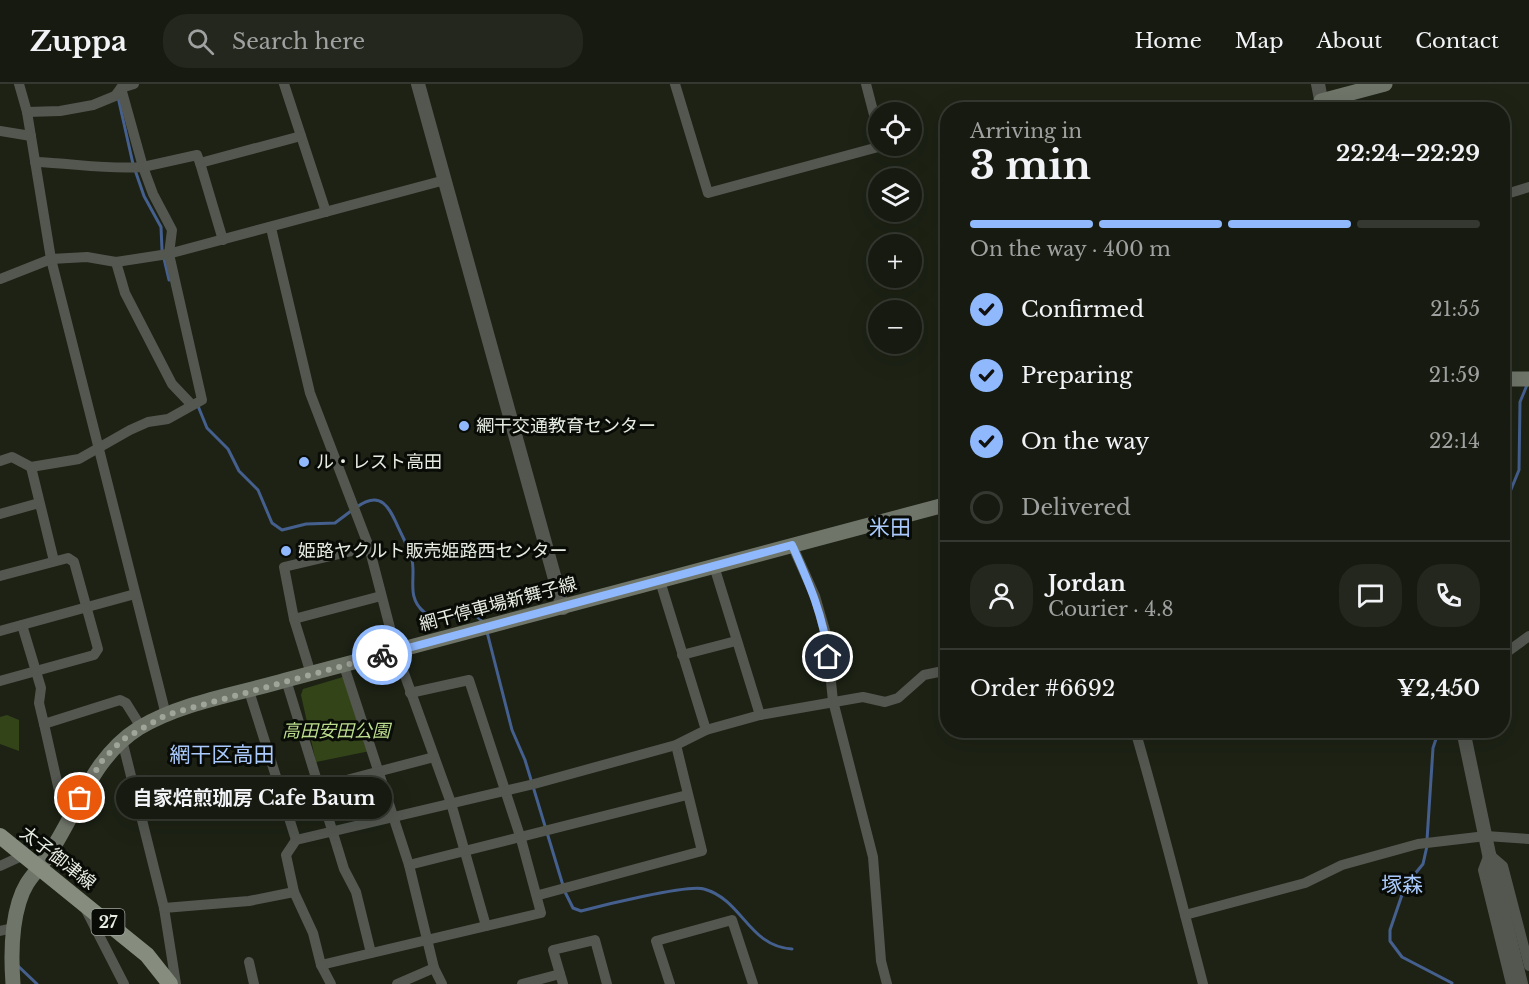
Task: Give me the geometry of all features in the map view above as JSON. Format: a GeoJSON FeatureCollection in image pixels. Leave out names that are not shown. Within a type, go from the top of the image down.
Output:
{"type":"FeatureCollection","features":[{"type":"Feature","properties":{"kind":"main road"},"geometry":{"type":"LineString","coordinates":[[1331,102],[1385,84]]}},
{"type":"Feature","properties":{"kind":"main road"},"geometry":{"type":"LineString","coordinates":[[1510,379],[1529,379]]}},
{"type":"Feature","properties":{"kind":"main road","name":"網干停車場新舞子線"},"geometry":{"type":"LineString","coordinates":[[13,984],[7,929],[25,885],[47,858],[101,762],[122,740],[141,727],[166,715],[311,674],[940,506]]}},
{"type":"Feature","properties":{"kind":"main road","name":"太子御津線"},"geometry":{"type":"LineString","coordinates":[[0,836],[147,955],[170,984]]}},
{"type":"Feature","properties":{"kind":"street"},"geometry":{"type":"LineString","coordinates":[[19,84],[27,112],[51,259],[166,715]]}},
{"type":"Feature","properties":{"kind":"street"},"geometry":{"type":"LineString","coordinates":[[27,112],[60,111],[93,105],[115,96],[121,88],[134,84]]}},
{"type":"Feature","properties":{"kind":"street"},"geometry":{"type":"LineString","coordinates":[[284,84],[326,212]]}},
{"type":"Feature","properties":{"kind":"street"},"geometry":{"type":"LineString","coordinates":[[418,84],[563,608]]}},
{"type":"Feature","properties":{"kind":"street"},"geometry":{"type":"LineString","coordinates":[[675,84],[708,193],[868,150]]}},
{"type":"Feature","properties":{"kind":"street"},"geometry":{"type":"LineString","coordinates":[[866,84],[871,102]]}},
{"type":"Feature","properties":{"kind":"street"},"geometry":{"type":"LineString","coordinates":[[1318,84],[1321,102]]}},
{"type":"Feature","properties":{"kind":"street"},"geometry":{"type":"LineString","coordinates":[[0,461],[12,457],[31,467],[79,459],[98,446],[148,422],[168,418],[202,400],[165,255],[172,230],[142,167],[121,88]]}},
{"type":"Feature","properties":{"kind":"street"},"geometry":{"type":"LineString","coordinates":[[0,131],[31,136]]}},
{"type":"Feature","properties":{"kind":"street"},"geometry":{"type":"LineString","coordinates":[[200,162],[301,136]]}},
{"type":"Feature","properties":{"kind":"street"},"geometry":{"type":"LineString","coordinates":[[35,162],[128,168],[197,155],[223,240]]}},
{"type":"Feature","properties":{"kind":"street"},"geometry":{"type":"LineString","coordinates":[[0,279],[51,259],[87,257],[116,262],[165,255],[445,180]]}},
{"type":"Feature","properties":{"kind":"street"},"geometry":{"type":"LineString","coordinates":[[1510,193],[1529,187]]}},
{"type":"Feature","properties":{"kind":"street"},"geometry":{"type":"LineString","coordinates":[[271,228],[310,393],[369,547],[396,651],[451,803],[486,926]]}},
{"type":"Feature","properties":{"kind":"street"},"geometry":{"type":"LineString","coordinates":[[116,262],[124,293],[167,374],[195,403]]}},
{"type":"Feature","properties":{"kind":"street"},"geometry":{"type":"LineString","coordinates":[[31,467],[54,561]]}},
{"type":"Feature","properties":{"kind":"street"},"geometry":{"type":"LineString","coordinates":[[0,514],[39,503]]}},
{"type":"Feature","properties":{"kind":"street"},"geometry":{"type":"LineString","coordinates":[[792,545],[815,596],[826,634],[833,701],[873,857],[881,961],[888,984]]}},
{"type":"Feature","properties":{"kind":"street"},"geometry":{"type":"LineString","coordinates":[[311,674],[294,619],[284,567],[369,547]]}},
{"type":"Feature","properties":{"kind":"street"},"geometry":{"type":"LineString","coordinates":[[0,576],[68,558],[75,562],[98,648],[94,655],[0,681]]}},
{"type":"Feature","properties":{"kind":"street"},"geometry":{"type":"LineString","coordinates":[[714,567],[759,715]]}},
{"type":"Feature","properties":{"kind":"street"},"geometry":{"type":"LineString","coordinates":[[660,581],[706,730]]}},
{"type":"Feature","properties":{"kind":"street"},"geometry":{"type":"LineString","coordinates":[[0,631],[135,594]]}},
{"type":"Feature","properties":{"kind":"street"},"geometry":{"type":"LineString","coordinates":[[294,619],[381,596]]}},
{"type":"Feature","properties":{"kind":"street"},"geometry":{"type":"LineString","coordinates":[[22,625],[41,688],[39,703],[62,804],[74,811]]}},
{"type":"Feature","properties":{"kind":"street"},"geometry":{"type":"LineString","coordinates":[[1510,650],[1529,636]]}},
{"type":"Feature","properties":{"kind":"street"},"geometry":{"type":"LineString","coordinates":[[682,655],[736,641]]}},
{"type":"Feature","properties":{"kind":"street"},"geometry":{"type":"LineString","coordinates":[[344,666],[409,866],[429,940],[434,968],[442,984]]}},
{"type":"Feature","properties":{"kind":"street"},"geometry":{"type":"LineString","coordinates":[[331,984],[321,965],[313,933],[294,892],[286,855],[296,840],[504,792],[676,745],[706,730],[759,715],[863,697],[885,702],[898,698],[924,675],[940,672]]}},
{"type":"Feature","properties":{"kind":"street"},"geometry":{"type":"LineString","coordinates":[[321,965],[542,913],[539,895],[469,680],[410,693]]}},
{"type":"Feature","properties":{"kind":"street"},"geometry":{"type":"LineString","coordinates":[[286,681],[344,869],[356,892],[371,953]]}},
{"type":"Feature","properties":{"kind":"street"},"geometry":{"type":"LineString","coordinates":[[249,692],[296,840]]}},
{"type":"Feature","properties":{"kind":"street"},"geometry":{"type":"LineString","coordinates":[[44,724],[120,700],[126,703],[141,727]]}},
{"type":"Feature","properties":{"kind":"street"},"geometry":{"type":"LineString","coordinates":[[1137,738],[1203,984]]}},
{"type":"Feature","properties":{"kind":"street"},"geometry":{"type":"LineString","coordinates":[[1465,738],[1489,854],[1521,984]]}},
{"type":"Feature","properties":{"kind":"street"},"geometry":{"type":"LineString","coordinates":[[122,740],[164,908],[176,984]]}},
{"type":"Feature","properties":{"kind":"street"},"geometry":{"type":"LineString","coordinates":[[539,895],[702,851],[676,745]]}},
{"type":"Feature","properties":{"kind":"street"},"geometry":{"type":"LineString","coordinates":[[320,787],[434,757]]}},
{"type":"Feature","properties":{"kind":"street"},"geometry":{"type":"LineString","coordinates":[[409,866],[687,795]]}},
{"type":"Feature","properties":{"kind":"street"},"geometry":{"type":"LineString","coordinates":[[1185,915],[1305,883],[1342,865],[1418,843],[1486,836],[1529,839]]}},
{"type":"Feature","properties":{"kind":"street"},"geometry":{"type":"LineString","coordinates":[[1489,854],[1503,866],[1529,966]]}},
{"type":"Feature","properties":{"kind":"street"},"geometry":{"type":"LineString","coordinates":[[1489,854],[1483,870],[1510,984]]}},
{"type":"Feature","properties":{"kind":"street"},"geometry":{"type":"LineString","coordinates":[[0,866],[24,855]]}},
{"type":"Feature","properties":{"kind":"street"},"geometry":{"type":"LineString","coordinates":[[164,908],[249,901],[294,892]]}},
{"type":"Feature","properties":{"kind":"street"},"geometry":{"type":"LineString","coordinates":[[81,900],[124,984]]}},
{"type":"Feature","properties":{"kind":"street"},"geometry":{"type":"LineString","coordinates":[[670,984],[656,941],[732,920],[753,984]]}},
{"type":"Feature","properties":{"kind":"street"},"geometry":{"type":"LineString","coordinates":[[522,984],[562,979],[553,950],[595,940],[607,984]]}},
{"type":"Feature","properties":{"kind":"street"},"geometry":{"type":"LineString","coordinates":[[249,962],[254,984]]}},
{"type":"Feature","properties":{"kind":"street"},"geometry":{"type":"LineString","coordinates":[[397,984],[434,968]]}},
{"type":"Feature","properties":{"kind":"green space","name":"高田安田公園"},"geometry":{"type":"Polygon","coordinates":[[[343,677],[370,751],[316,762],[301,695],[303,689],[343,677]]]}},
{"type":"Feature","properties":{"kind":"green space"},"geometry":{"type":"Polygon","coordinates":[[[7,715],[19,720],[19,751],[0,744],[0,717],[7,715]]]}},
{"type":"Feature","properties":{"kind":"waterway"},"geometry":{"type":"LineString","coordinates":[[118,97],[133,164]]}},
{"type":"Feature","properties":{"kind":"waterway"},"geometry":{"type":"LineString","coordinates":[[135,170],[144,196],[161,227],[162,250],[169,280]]}},
{"type":"Feature","properties":{"kind":"waterway"},"geometry":{"type":"LineString","coordinates":[[1510,492],[1519,470],[1520,402],[1527,385]]}},
{"type":"Feature","properties":{"kind":"waterway"},"geometry":{"type":"LineString","coordinates":[[198,406],[207,428],[228,449],[239,471],[258,490],[272,523],[282,530],[306,524],[335,523],[351,511]]}},
{"type":"Feature","properties":{"kind":"waterway"},"geometry":{"type":"LineString","coordinates":[[357,507],[373,500],[379,501],[392,515],[411,556],[413,594],[418,606],[424,612],[442,618],[474,614],[484,623]]}},
{"type":"Feature","properties":{"kind":"waterway"},"geometry":{"type":"LineString","coordinates":[[487,632],[512,730],[525,760],[565,892],[573,908],[581,911],[663,892],[704,889],[728,903],[765,940],[777,946],[792,949]]}},
{"type":"Feature","properties":{"kind":"waterway"},"geometry":{"type":"LineString","coordinates":[[1427,840],[1433,748],[1436,738]]}},
{"type":"Feature","properties":{"kind":"waterway"},"geometry":{"type":"LineString","coordinates":[[1427,846],[1423,864],[1405,886],[1390,930],[1390,941],[1402,957],[1452,983]]}},
{"type":"Feature","properties":{"kind":"waterway"},"geometry":{"type":"LineString","coordinates":[[17,965],[37,984]]}},
{"type":"Feature","properties":{"kind":"way so far"},"geometry":{"type":"LineString","coordinates":[[80,798],[101,762],[122,740],[141,727],[166,715],[382,655]]}},
{"type":"Feature","properties":{"kind":"place","name":"網干交通教育センター"},"geometry":{"type":"Point","coordinates":[464,426]}},
{"type":"Feature","properties":{"kind":"place","name":"ル・レスト高田"},"geometry":{"type":"Point","coordinates":[304,462]}},
{"type":"Feature","properties":{"kind":"place","name":"姫路ヤクルト販売姫路西センター"},"geometry":{"type":"Point","coordinates":[286,551]}},
{"type":"Feature","properties":{"kind":"place","name":"自家焙煎珈房 Cafe Baum"},"geometry":{"type":"Point","coordinates":[80,798]}},
{"type":"Feature","properties":{"kind":"district","name":"米田"},"geometry":{"type":"Point","coordinates":[890,528]}},
{"type":"Feature","properties":{"kind":"district","name":"網干区高田"},"geometry":{"type":"Point","coordinates":[222,755]}},
{"type":"Feature","properties":{"kind":"district","name":"塚森"},"geometry":{"type":"Point","coordinates":[1402,885]}},
{"type":"Feature","properties":{"kind":"route"},"geometry":{"type":"LineString","coordinates":[[382,655],[792,545],[815,596],[826,634],[828,657]]}}]}
